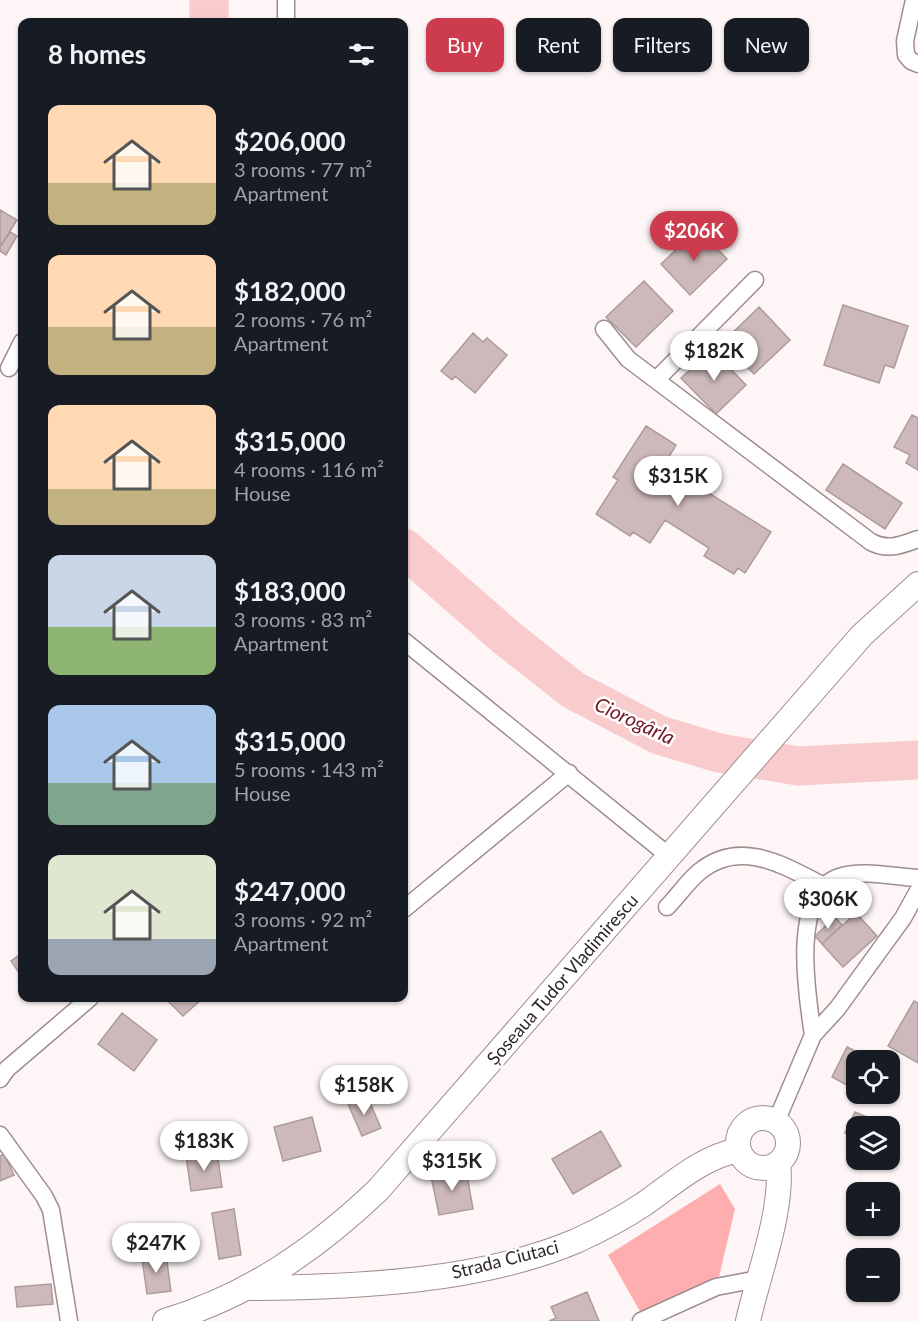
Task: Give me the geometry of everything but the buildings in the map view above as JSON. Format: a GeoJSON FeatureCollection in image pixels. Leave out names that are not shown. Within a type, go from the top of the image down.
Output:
{"type":"FeatureCollection","features":[{"type":"Feature","properties":{"kind":"main road","name":"Șoseaua Tudor Vladimirescu"},"geometry":{"type":"LineString","coordinates":[[165,1321],[247,1288],[276,1272],[323,1240],[378,1190],[862,635],[918,584]]}},
{"type":"Feature","properties":{"kind":"main road"},"geometry":{"type":"LineString","coordinates":[[748,1321],[778,1198],[778,1164],[784,1156],[788,1137],[776,1122],[756,1119],[747,1124],[738,1140],[743,1159],[759,1168],[778,1164]]}},
{"type":"Feature","properties":{"kind":"main road","name":"Strada Ciutaci"},"geometry":{"type":"LineString","coordinates":[[247,1288],[317,1287],[400,1281],[517,1259],[574,1242],[606,1227],[710,1159],[739,1150]]}},
{"type":"Feature","properties":{"kind":"street"},"geometry":{"type":"LineString","coordinates":[[286,0],[286,18]]}},
{"type":"Feature","properties":{"kind":"street"},"geometry":{"type":"LineString","coordinates":[[914,0],[905,49],[910,61],[918,64]]}},
{"type":"Feature","properties":{"kind":"street"},"geometry":{"type":"LineString","coordinates":[[656,380],[754,280]]}},
{"type":"Feature","properties":{"kind":"street"},"geometry":{"type":"LineString","coordinates":[[604,329],[617,349],[871,542],[880,547],[895,547],[918,539]]}},
{"type":"Feature","properties":{"kind":"street"},"geometry":{"type":"LineString","coordinates":[[0,351],[11,370]]}},
{"type":"Feature","properties":{"kind":"street"},"geometry":{"type":"LineString","coordinates":[[11,370],[18,352]]}},
{"type":"Feature","properties":{"kind":"street"},"geometry":{"type":"LineString","coordinates":[[408,644],[569,773],[673,852]]}},
{"type":"Feature","properties":{"kind":"street"},"geometry":{"type":"LineString","coordinates":[[408,906],[569,773]]}},
{"type":"Feature","properties":{"kind":"street"},"geometry":{"type":"LineString","coordinates":[[667,907],[699,872],[722,858],[747,854],[775,861],[824,886]]}},
{"type":"Feature","properties":{"kind":"street"},"geometry":{"type":"LineString","coordinates":[[813,1035],[806,958],[808,922],[812,904],[824,886],[840,876],[918,878]]}},
{"type":"Feature","properties":{"kind":"street"},"geometry":{"type":"LineString","coordinates":[[776,1122],[813,1035],[837,1009],[870,964],[903,918],[918,891]]}},
{"type":"Feature","properties":{"kind":"street"},"geometry":{"type":"LineString","coordinates":[[0,1079],[8,1069],[85,1002]]}},
{"type":"Feature","properties":{"kind":"street"},"geometry":{"type":"LineString","coordinates":[[0,1135],[44,1196],[51,1210],[69,1321]]}},
{"type":"Feature","properties":{"kind":"street"},"geometry":{"type":"LineString","coordinates":[[641,1321],[716,1287],[758,1279]]}},
{"type":"Feature","properties":{"kind":"shaded area"},"geometry":{"type":"Polygon","coordinates":[[[720,1184],[735,1209],[719,1277],[642,1315],[608,1255],[720,1184]]]}},
{"type":"Feature","properties":{"kind":"waterway","name":"Ciorogârla"},"geometry":{"type":"LineString","coordinates":[[209,0],[209,18]]}},
{"type":"Feature","properties":{"kind":"waterway","name":"Ciorogârla"},"geometry":{"type":"LineString","coordinates":[[408,551],[507,638],[573,690],[659,735],[719,753],[798,766],[918,760]]}}]}
